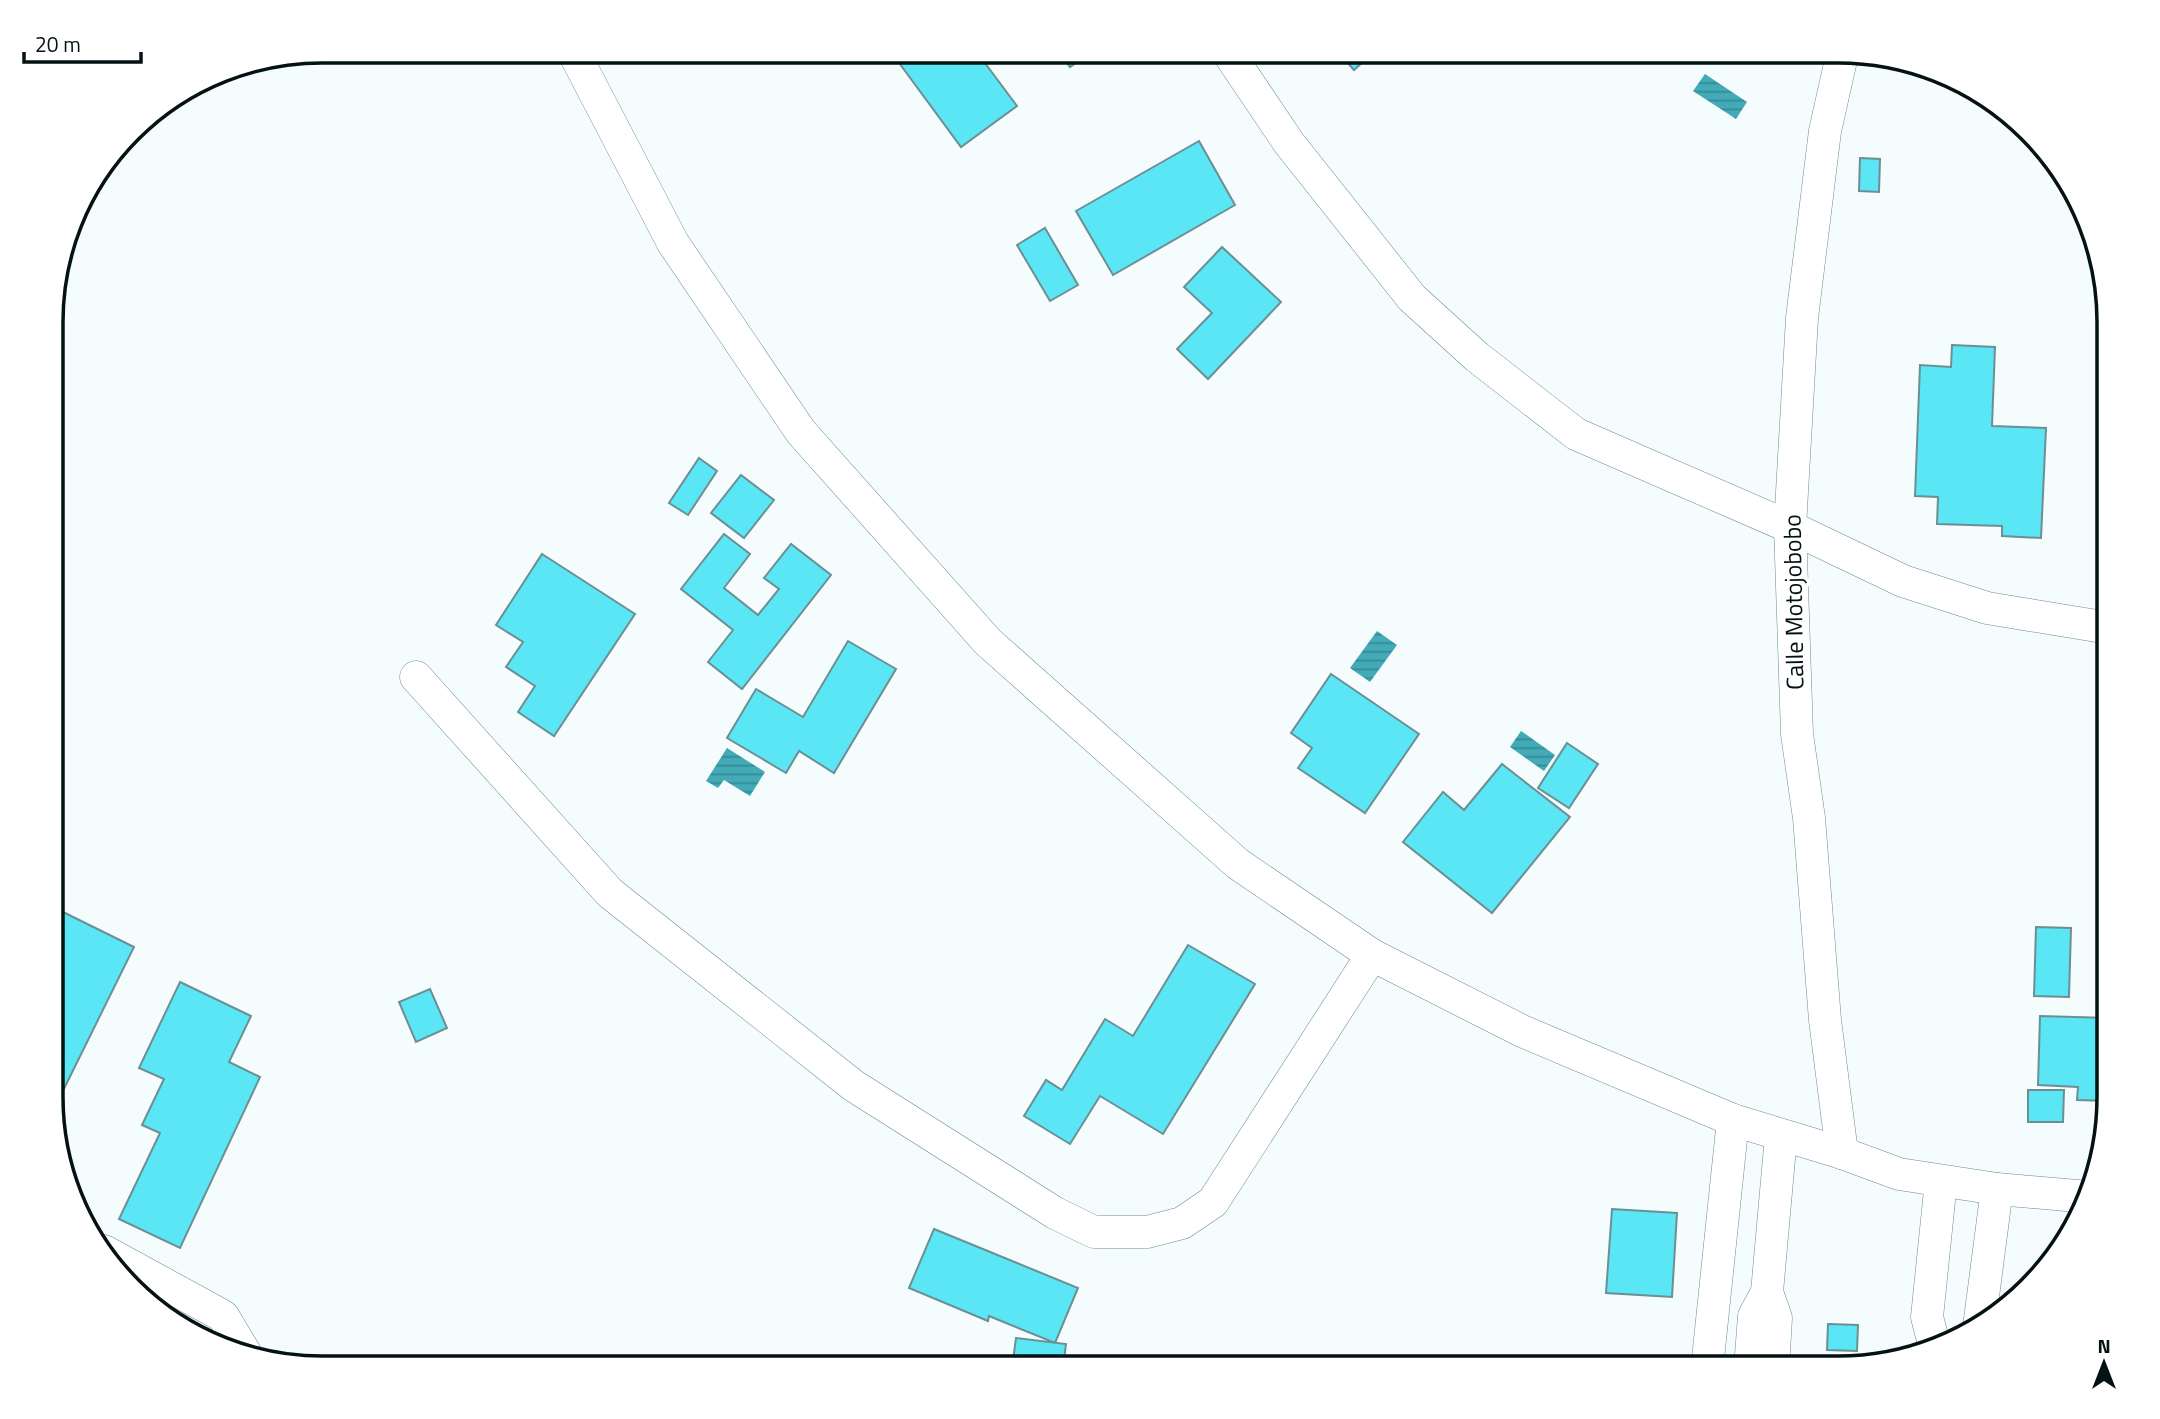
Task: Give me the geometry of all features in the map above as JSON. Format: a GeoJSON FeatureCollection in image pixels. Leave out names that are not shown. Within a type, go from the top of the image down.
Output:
{"type":"FeatureCollection","features":[{"type":"Feature","properties":{"kind":"street"},"geometry":{"type":"LineString","coordinates":[[579,63],[673,243],[801,432],[988,642],[1238,864],[1372,955],[1522,1031],[1733,1119],[1899,1174],[1997,1189],[2077,1196]]}},
{"type":"Feature","properties":{"kind":"street"},"geometry":{"type":"LineString","coordinates":[[1235,63],[1289,143],[1412,299],[1477,357],[1576,434],[1790,527],[1903,581],[1987,608],[2097,626]]}},
{"type":"Feature","properties":{"kind":"street","name":"Calle Motojobobo"},"geometry":{"type":"LineString","coordinates":[[1840,63],[1825,131],[1802,318],[1790,527],[1797,734],[1809,818],[1825,1020],[1842,1153]]}},
{"type":"Feature","properties":{"kind":"street"},"geometry":{"type":"LineString","coordinates":[[415,677],[610,894],[854,1086],[1055,1213],[1094,1232],[1147,1232],[1182,1223],[1213,1202],[1372,955]]}},
{"type":"Feature","properties":{"kind":"street"},"geometry":{"type":"LineString","coordinates":[[1708,1356],[1733,1119]]}},
{"type":"Feature","properties":{"kind":"street"},"geometry":{"type":"LineString","coordinates":[[1751,1356],[1754,1316],[1767,1292],[1780,1136]]}},
{"type":"Feature","properties":{"kind":"street"},"geometry":{"type":"LineString","coordinates":[[1914,1344],[1914,1340],[1931,1331],[1941,1181]]}},
{"type":"Feature","properties":{"kind":"street"},"geometry":{"type":"LineString","coordinates":[[1981,1313],[1997,1189]]}},
{"type":"Feature","properties":{"kind":"street"},"geometry":{"type":"LineString","coordinates":[[120,1260],[223,1316],[239,1342]]}},
{"type":"Feature","properties":{"kind":"street"},"geometry":{"type":"LineString","coordinates":[[1767,1292],[1776,1318],[1774,1356]]}},
{"type":"Feature","properties":{"kind":"water"},"geometry":{"type":"Polygon","coordinates":[[[1705,74],[1747,102],[1736,119],[1693,91],[1705,74]]]}},
{"type":"Feature","properties":{"kind":"water"},"geometry":{"type":"Polygon","coordinates":[[[1377,631],[1397,645],[1370,682],[1350,668],[1377,631]]]}},
{"type":"Feature","properties":{"kind":"water"},"geometry":{"type":"Polygon","coordinates":[[[1521,731],[1555,755],[1544,771],[1510,747],[1521,731]]]}},
{"type":"Feature","properties":{"kind":"water"},"geometry":{"type":"Polygon","coordinates":[[[727,748],[765,772],[750,796],[724,780],[718,788],[706,781],[727,748]]]}},
{"type":"Feature","properties":{"kind":"building"},"geometry":{"type":"Polygon","coordinates":[[[899,63],[985,63],[1017,106],[961,147],[899,63]]]}},
{"type":"Feature","properties":{"kind":"building"},"geometry":{"type":"Polygon","coordinates":[[[1348,63],[1362,63],[1354,70],[1348,63]]]}},
{"type":"Feature","properties":{"kind":"building"},"geometry":{"type":"Polygon","coordinates":[[[1199,141],[1235,205],[1113,275],[1076,211],[1199,141]]]}},
{"type":"Feature","properties":{"kind":"building"},"geometry":{"type":"Polygon","coordinates":[[[1860,158],[1880,159],[1879,192],[1859,191],[1860,158]]]}},
{"type":"Feature","properties":{"kind":"building"},"geometry":{"type":"Polygon","coordinates":[[[1045,228],[1078,285],[1050,301],[1017,245],[1045,228]]]}},
{"type":"Feature","properties":{"kind":"building"},"geometry":{"type":"Polygon","coordinates":[[[1222,247],[1281,302],[1208,379],[1177,349],[1212,313],[1184,287],[1222,247]]]}},
{"type":"Feature","properties":{"kind":"building"},"geometry":{"type":"Polygon","coordinates":[[[1952,345],[1995,347],[1992,426],[2046,428],[2041,538],[2002,536],[2002,526],[1937,524],[1938,497],[1915,496],[1920,365],[1951,367],[1952,345]]]}},
{"type":"Feature","properties":{"kind":"building"},"geometry":{"type":"Polygon","coordinates":[[[699,458],[717,471],[688,515],[669,503],[699,458]]]}},
{"type":"Feature","properties":{"kind":"building"},"geometry":{"type":"Polygon","coordinates":[[[741,475],[774,500],[744,538],[711,513],[741,475]]]}},
{"type":"Feature","properties":{"kind":"building"},"geometry":{"type":"Polygon","coordinates":[[[724,534],[750,554],[724,588],[758,615],[779,589],[764,578],[791,544],[831,575],[742,689],[708,662],[733,630],[681,589],[724,534]]]}},
{"type":"Feature","properties":{"kind":"building"},"geometry":{"type":"Polygon","coordinates":[[[542,554],[635,614],[554,736],[518,712],[535,686],[506,667],[523,642],[496,625],[542,554]]]}},
{"type":"Feature","properties":{"kind":"building"},"geometry":{"type":"Polygon","coordinates":[[[848,641],[896,669],[834,773],[799,751],[786,773],[727,738],[756,689],[803,717],[848,641]]]}},
{"type":"Feature","properties":{"kind":"building"},"geometry":{"type":"Polygon","coordinates":[[[1331,674],[1419,734],[1365,813],[1298,768],[1312,748],[1291,733],[1331,674]]]}},
{"type":"Feature","properties":{"kind":"building"},"geometry":{"type":"Polygon","coordinates":[[[1567,743],[1598,764],[1569,808],[1538,788],[1567,743]]]}},
{"type":"Feature","properties":{"kind":"building"},"geometry":{"type":"Polygon","coordinates":[[[1502,764],[1570,817],[1492,913],[1403,842],[1443,792],[1464,810],[1502,764]]]}},
{"type":"Feature","properties":{"kind":"building"},"geometry":{"type":"Polygon","coordinates":[[[63,912],[134,947],[63,1091],[63,912]]]}},
{"type":"Feature","properties":{"kind":"building"},"geometry":{"type":"Polygon","coordinates":[[[2036,927],[2071,928],[2069,997],[2034,996],[2036,927]]]}},
{"type":"Feature","properties":{"kind":"building"},"geometry":{"type":"Polygon","coordinates":[[[1188,945],[1255,984],[1163,1134],[1100,1096],[1070,1144],[1024,1116],[1046,1080],[1062,1090],[1105,1019],[1133,1036],[1188,945]]]}},
{"type":"Feature","properties":{"kind":"building"},"geometry":{"type":"Polygon","coordinates":[[[180,982],[251,1016],[229,1062],[260,1077],[180,1248],[119,1219],[160,1133],[142,1125],[164,1079],[139,1068],[180,982]]]}},
{"type":"Feature","properties":{"kind":"building"},"geometry":{"type":"Polygon","coordinates":[[[430,989],[447,1028],[416,1042],[399,1002],[430,989]]]}},
{"type":"Feature","properties":{"kind":"building"},"geometry":{"type":"Polygon","coordinates":[[[2040,1016],[2097,1018],[2097,1101],[2077,1100],[2078,1087],[2038,1085],[2040,1016]]]}},
{"type":"Feature","properties":{"kind":"building"},"geometry":{"type":"Polygon","coordinates":[[[2028,1090],[2064,1090],[2063,1122],[2028,1122],[2028,1090]]]}},
{"type":"Feature","properties":{"kind":"building"},"geometry":{"type":"Polygon","coordinates":[[[1612,1209],[1677,1213],[1672,1297],[1606,1293],[1612,1209]]]}},
{"type":"Feature","properties":{"kind":"building"},"geometry":{"type":"Polygon","coordinates":[[[934,1229],[1078,1288],[1055,1343],[989,1316],[988,1321],[909,1288],[934,1229]]]}},
{"type":"Feature","properties":{"kind":"building"},"geometry":{"type":"Polygon","coordinates":[[[1828,1324],[1858,1325],[1857,1351],[1827,1350],[1828,1324]]]}},
{"type":"Feature","properties":{"kind":"building"},"geometry":{"type":"Polygon","coordinates":[[[1016,1338],[1066,1344],[1064,1356],[1014,1356],[1016,1338]]]}}]}
